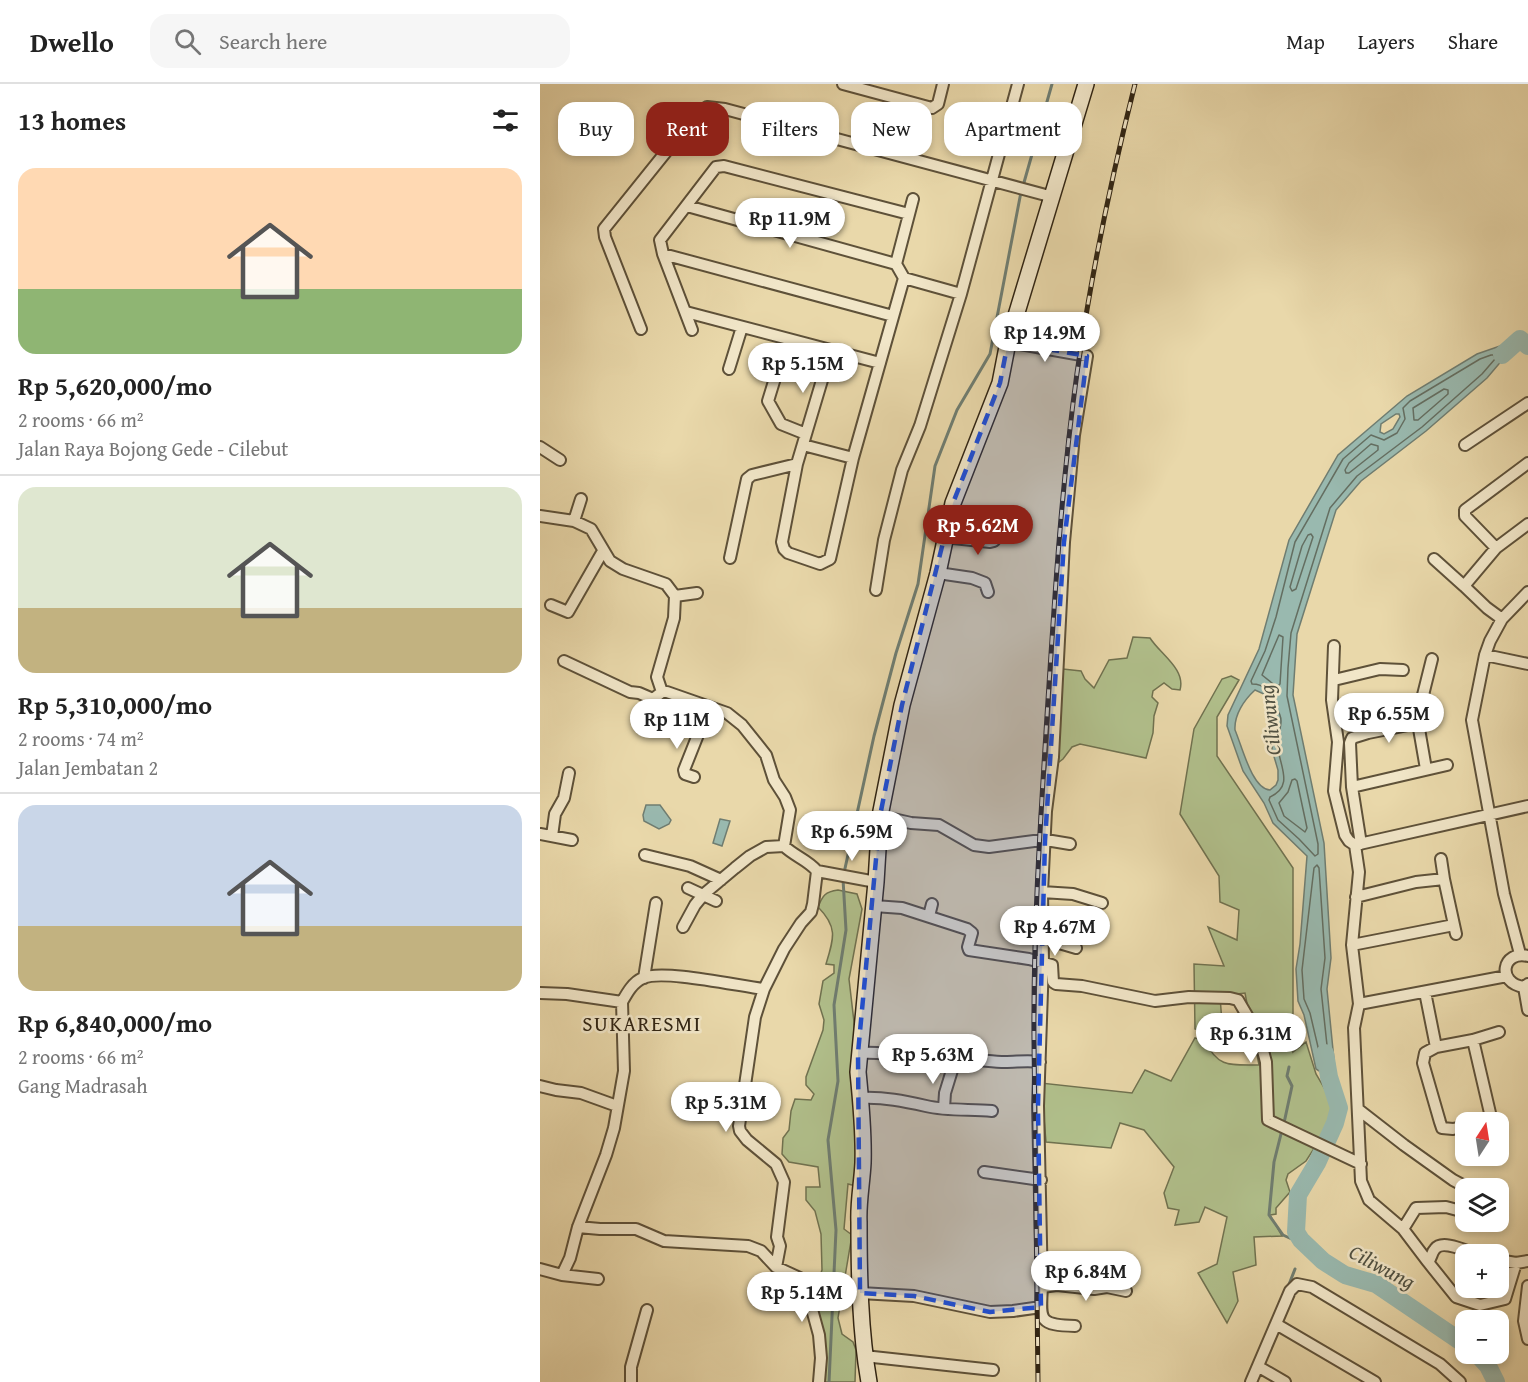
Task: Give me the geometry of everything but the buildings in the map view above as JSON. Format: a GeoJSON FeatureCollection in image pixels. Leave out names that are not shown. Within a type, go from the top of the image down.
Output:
{"type":"FeatureCollection","features":[{"type":"Feature","properties":{"kind":"main road"},"geometry":{"type":"LineString","coordinates":[[869,1382],[864,1356],[860,1293],[859,1221],[863,1161],[858,1053],[874,906],[871,881],[880,816],[902,705],[938,573],[944,537],[969,460],[1000,383],[1008,342],[1086,84]]}},
{"type":"Feature","properties":{"kind":"street"},"geometry":{"type":"LineString","coordinates":[[843,84],[932,108],[938,104],[944,84]]}},
{"type":"Feature","properties":{"kind":"street"},"geometry":{"type":"LineString","coordinates":[[876,590],[884,540],[902,470],[920,426],[960,294],[1018,84]]}},
{"type":"Feature","properties":{"kind":"street"},"geometry":{"type":"LineString","coordinates":[[641,328],[605,237],[604,229],[690,122],[707,107],[725,109],[1053,197]]}},
{"type":"Feature","properties":{"kind":"street"},"geometry":{"type":"LineString","coordinates":[[693,330],[660,245],[662,235],[713,170],[720,166],[909,214]]}},
{"type":"Feature","properties":{"kind":"street"},"geometry":{"type":"LineString","coordinates":[[913,199],[896,264],[904,278],[960,294]]}},
{"type":"Feature","properties":{"kind":"street"},"geometry":{"type":"LineString","coordinates":[[687,206],[896,264]]}},
{"type":"Feature","properties":{"kind":"street"},"geometry":{"type":"LineString","coordinates":[[663,254],[893,316]]}},
{"type":"Feature","properties":{"kind":"street"},"geometry":{"type":"LineString","coordinates":[[831,350],[797,464],[783,546],[788,553],[824,564],[830,559],[853,458],[904,278]]}},
{"type":"Feature","properties":{"kind":"street"},"geometry":{"type":"LineString","coordinates":[[686,312],[880,363]]}},
{"type":"Feature","properties":{"kind":"street"},"geometry":{"type":"LineString","coordinates":[[729,369],[742,327]]}},
{"type":"Feature","properties":{"kind":"street"},"geometry":{"type":"LineString","coordinates":[[788,339],[768,400],[781,424],[805,440],[853,458]]}},
{"type":"Feature","properties":{"kind":"street"},"geometry":{"type":"LineString","coordinates":[[1008,342],[1087,356],[1074,435],[1064,542],[1053,757],[1046,811],[1042,892],[1043,962],[1038,1106],[1042,1318],[1046,1322],[1074,1326]]}},
{"type":"Feature","properties":{"kind":"street"},"geometry":{"type":"LineString","coordinates":[[1465,446],[1528,403]]}},
{"type":"Feature","properties":{"kind":"street"},"geometry":{"type":"LineString","coordinates":[[540,447],[560,460]]}},
{"type":"Feature","properties":{"kind":"street"},"geometry":{"type":"LineString","coordinates":[[1496,548],[1465,516],[1465,510],[1528,463]]}},
{"type":"Feature","properties":{"kind":"street"},"geometry":{"type":"LineString","coordinates":[[730,558],[747,479],[752,475],[797,464]]}},
{"type":"Feature","properties":{"kind":"street"},"geometry":{"type":"LineString","coordinates":[[574,521],[580,499]]}},
{"type":"Feature","properties":{"kind":"street"},"geometry":{"type":"LineString","coordinates":[[540,516],[574,521],[594,532],[610,561],[623,569],[666,584],[675,596],[674,618],[657,677],[662,692]]}},
{"type":"Feature","properties":{"kind":"street"},"geometry":{"type":"LineString","coordinates":[[1464,586],[1496,548],[1528,524]]}},
{"type":"Feature","properties":{"kind":"street"},"geometry":{"type":"LineString","coordinates":[[944,537],[990,543],[994,542],[998,536]]}},
{"type":"Feature","properties":{"kind":"street"},"geometry":{"type":"LineString","coordinates":[[550,605],[568,612],[603,551]]}},
{"type":"Feature","properties":{"kind":"street"},"geometry":{"type":"LineString","coordinates":[[1434,559],[1487,608],[1503,619]]}},
{"type":"Feature","properties":{"kind":"street"},"geometry":{"type":"LineString","coordinates":[[938,573],[972,578],[985,583],[988,592]]}},
{"type":"Feature","properties":{"kind":"street"},"geometry":{"type":"LineString","coordinates":[[1528,592],[1496,629],[1485,655],[1472,720],[1504,894],[1524,955],[1513,957],[1505,969],[1507,976],[1515,985],[1526,985],[1528,1010]]}},
{"type":"Feature","properties":{"kind":"street"},"geometry":{"type":"LineString","coordinates":[[675,596],[697,593]]}},
{"type":"Feature","properties":{"kind":"street"},"geometry":{"type":"LineString","coordinates":[[1334,646],[1332,700],[1338,742],[1334,791],[1345,835],[1349,841],[1358,844],[1528,806]]}},
{"type":"Feature","properties":{"kind":"street"},"geometry":{"type":"LineString","coordinates":[[1485,655],[1528,664]]}},
{"type":"Feature","properties":{"kind":"street"},"geometry":{"type":"LineString","coordinates":[[1426,770],[1418,723],[1432,660]]}},
{"type":"Feature","properties":{"kind":"street"},"geometry":{"type":"LineString","coordinates":[[564,662],[630,692],[653,699],[662,692],[667,692],[727,713],[742,724],[769,761],[774,780],[790,810],[784,846]]}},
{"type":"Feature","properties":{"kind":"street"},"geometry":{"type":"LineString","coordinates":[[1334,680],[1380,669],[1403,670]]}},
{"type":"Feature","properties":{"kind":"street"},"geometry":{"type":"LineString","coordinates":[[694,777],[685,774],[684,770],[709,706]]}},
{"type":"Feature","properties":{"kind":"street"},"geometry":{"type":"LineString","coordinates":[[1418,723],[1368,733],[1352,738],[1350,743],[1359,872],[1352,945],[1359,1004],[1354,1028],[1361,1181],[1366,1195],[1403,1229],[1456,1297],[1480,1305],[1505,1299],[1516,1263]]}},
{"type":"Feature","properties":{"kind":"street"},"geometry":{"type":"LineString","coordinates":[[1352,787],[1447,765]]}},
{"type":"Feature","properties":{"kind":"street"},"geometry":{"type":"LineString","coordinates":[[552,836],[555,814],[564,798],[569,773]]}},
{"type":"Feature","properties":{"kind":"street"},"geometry":{"type":"LineString","coordinates":[[880,816],[911,823],[939,825],[974,845],[989,847],[1045,841],[1070,844]]}},
{"type":"Feature","properties":{"kind":"street"},"geometry":{"type":"LineString","coordinates":[[540,834],[572,840]]}},
{"type":"Feature","properties":{"kind":"street"},"geometry":{"type":"LineString","coordinates":[[784,846],[793,855],[811,864],[817,871],[871,881]]}},
{"type":"Feature","properties":{"kind":"street"},"geometry":{"type":"LineString","coordinates":[[683,927],[695,905],[721,880],[758,852],[766,848],[784,846]]}},
{"type":"Feature","properties":{"kind":"street"},"geometry":{"type":"LineString","coordinates":[[645,855],[690,866],[721,880]]}},
{"type":"Feature","properties":{"kind":"street"},"geometry":{"type":"LineString","coordinates":[[1352,945],[1455,930],[1441,859]]}},
{"type":"Feature","properties":{"kind":"street"},"geometry":{"type":"LineString","coordinates":[[776,1267],[780,1246],[777,1237],[784,1182],[776,1164],[747,1140],[739,1126],[753,1027],[764,989],[784,949],[811,912],[817,871]]}},
{"type":"Feature","properties":{"kind":"street"},"geometry":{"type":"LineString","coordinates":[[1356,897],[1416,882],[1444,879]]}},
{"type":"Feature","properties":{"kind":"street"},"geometry":{"type":"LineString","coordinates":[[688,888],[716,902]]}},
{"type":"Feature","properties":{"kind":"street"},"geometry":{"type":"LineString","coordinates":[[1042,892],[1073,894],[1102,903]]}},
{"type":"Feature","properties":{"kind":"street"},"geometry":{"type":"LineString","coordinates":[[644,978],[656,903]]}},
{"type":"Feature","properties":{"kind":"street"},"geometry":{"type":"LineString","coordinates":[[928,916],[932,903]]}},
{"type":"Feature","properties":{"kind":"street"},"geometry":{"type":"LineString","coordinates":[[874,906],[902,909],[967,929],[972,933],[969,950],[1043,962],[1052,966],[1053,982],[1056,984],[1082,986],[1155,1001],[1189,997],[1238,1000],[1259,1036],[1266,1062],[1268,1120],[1361,1164]]}},
{"type":"Feature","properties":{"kind":"street"},"geometry":{"type":"LineString","coordinates":[[1042,938],[1076,948]]}},
{"type":"Feature","properties":{"kind":"street"},"geometry":{"type":"LineString","coordinates":[[562,1275],[610,1145],[624,1071],[622,1002],[632,987],[644,978],[678,976],[764,989]]}},
{"type":"Feature","properties":{"kind":"street"},"geometry":{"type":"LineString","coordinates":[[1359,1004],[1507,976]]}},
{"type":"Feature","properties":{"kind":"street"},"geometry":{"type":"LineString","coordinates":[[1425,992],[1436,1047]]}},
{"type":"Feature","properties":{"kind":"street"},"geometry":{"type":"LineString","coordinates":[[540,993],[577,995],[622,1002]]}},
{"type":"Feature","properties":{"kind":"street"},"geometry":{"type":"LineString","coordinates":[[1455,1128],[1442,1128],[1423,1063],[1425,1053],[1436,1047],[1473,1041],[1499,1032]]}},
{"type":"Feature","properties":{"kind":"street"},"geometry":{"type":"LineString","coordinates":[[1473,1041],[1490,1112]]}},
{"type":"Feature","properties":{"kind":"street"},"geometry":{"type":"LineString","coordinates":[[858,1053],[873,1052],[953,1068]]}},
{"type":"Feature","properties":{"kind":"street"},"geometry":{"type":"LineString","coordinates":[[944,1108],[945,1093],[953,1068],[959,1060],[1040,1062]]}},
{"type":"Feature","properties":{"kind":"street"},"geometry":{"type":"LineString","coordinates":[[540,1086],[581,1093],[617,1106]]}},
{"type":"Feature","properties":{"kind":"street"},"geometry":{"type":"LineString","coordinates":[[861,1098],[879,1097],[944,1108],[992,1111]]}},
{"type":"Feature","properties":{"kind":"street"},"geometry":{"type":"LineString","coordinates":[[1359,1110],[1455,1181]]}},
{"type":"Feature","properties":{"kind":"street"},"geometry":{"type":"LineString","coordinates":[[984,1172],[1041,1180]]}},
{"type":"Feature","properties":{"kind":"street"},"geometry":{"type":"LineString","coordinates":[[1403,1229],[1416,1208],[1446,1206],[1455,1209]]}},
{"type":"Feature","properties":{"kind":"street"},"geometry":{"type":"LineString","coordinates":[[578,1227],[636,1228],[664,1241],[748,1246],[761,1251],[776,1267],[804,1280],[819,1335],[821,1358],[819,1382]]}},
{"type":"Feature","properties":{"kind":"street"},"geometry":{"type":"LineString","coordinates":[[1428,1262],[1435,1248],[1440,1245],[1455,1248]]}},
{"type":"Feature","properties":{"kind":"street"},"geometry":{"type":"LineString","coordinates":[[1509,1262],[1528,1262]]}},
{"type":"Feature","properties":{"kind":"street"},"geometry":{"type":"LineString","coordinates":[[540,1269],[562,1275],[598,1279]]}},
{"type":"Feature","properties":{"kind":"street"},"geometry":{"type":"LineString","coordinates":[[1251,1382],[1290,1291],[1297,1284],[1312,1287],[1440,1364],[1460,1382]]}},
{"type":"Feature","properties":{"kind":"street"},"geometry":{"type":"LineString","coordinates":[[1042,1287],[1057,1285],[1094,1289],[1107,1287],[1126,1291]]}},
{"type":"Feature","properties":{"kind":"street"},"geometry":{"type":"LineString","coordinates":[[1528,1286],[1526,1321],[1528,1339]]}},
{"type":"Feature","properties":{"kind":"street"},"geometry":{"type":"LineString","coordinates":[[860,1293],[914,1296],[990,1312],[1041,1306]]}},
{"type":"Feature","properties":{"kind":"street"},"geometry":{"type":"LineString","coordinates":[[631,1382],[631,1367],[647,1310]]}},
{"type":"Feature","properties":{"kind":"street"},"geometry":{"type":"LineString","coordinates":[[1276,1324],[1375,1382]]}},
{"type":"Feature","properties":{"kind":"street"},"geometry":{"type":"LineString","coordinates":[[864,1356],[993,1370]]}},
{"type":"Feature","properties":{"kind":"street"},"geometry":{"type":"LineString","coordinates":[[1259,1367],[1285,1382]]}},
{"type":"Feature","properties":{"kind":"highlighted area"},"geometry":{"type":"Polygon","coordinates":[[[1008,342],[1087,356],[1064,542],[1045,841],[1038,1106],[1041,1307],[990,1312],[914,1296],[860,1293],[858,1053],[880,816],[902,705],[953,503],[1000,383],[1008,342]]]}},
{"type":"Feature","properties":{"kind":"green space"},"geometry":{"type":"Polygon","coordinates":[[[1133,637],[1150,638],[1176,669],[1181,682],[1180,690],[1172,689],[1164,683],[1153,691],[1152,697],[1158,703],[1146,758],[1080,744],[1072,747],[1055,765],[1056,677],[1063,669],[1081,671],[1094,688],[1109,660],[1127,658],[1133,637]]]}},
{"type":"Feature","properties":{"kind":"green space"},"geometry":{"type":"Polygon","coordinates":[[[1231,676],[1239,680],[1217,717],[1217,756],[1293,868],[1293,1052],[1306,1042],[1316,1074],[1336,1108],[1326,1130],[1306,1161],[1288,1174],[1286,1180],[1290,1192],[1276,1208],[1276,1214],[1270,1215],[1282,1236],[1254,1237],[1256,1265],[1233,1272],[1238,1301],[1227,1323],[1198,1273],[1217,1264],[1227,1217],[1205,1207],[1199,1222],[1175,1225],[1179,1210],[1168,1208],[1164,1193],[1174,1167],[1144,1130],[1120,1123],[1111,1148],[1046,1142],[1041,1083],[1132,1093],[1145,1070],[1171,1081],[1195,1038],[1205,1041],[1215,1056],[1226,1063],[1259,1065],[1245,993],[1220,996],[1223,1036],[1195,1029],[1194,964],[1224,966],[1208,927],[1237,940],[1239,910],[1220,902],[1219,876],[1180,814],[1194,729],[1222,679],[1231,676]]]}},
{"type":"Feature","properties":{"kind":"green space"},"geometry":{"type":"Polygon","coordinates":[[[838,890],[857,894],[862,909],[849,979],[854,1022],[858,1153],[855,1168],[856,1186],[848,1184],[844,1229],[852,1235],[838,1318],[842,1334],[853,1342],[856,1350],[855,1382],[821,1382],[824,1350],[818,1308],[821,1295],[817,1285],[822,1270],[821,1234],[815,1211],[806,1200],[806,1187],[820,1187],[818,1167],[789,1162],[782,1154],[783,1138],[789,1130],[795,1099],[811,1100],[814,1094],[806,1085],[806,1077],[823,1030],[824,1020],[819,1004],[823,981],[834,973],[834,965],[826,964],[832,940],[831,927],[818,907],[825,895],[838,890]]]}},
{"type":"Feature","properties":{"kind":"water"},"geometry":{"type":"Polygon","coordinates":[[[1520,339],[1487,378],[1426,431],[1361,481],[1336,510],[1297,634],[1293,695],[1324,843],[1331,958],[1327,989],[1335,1070],[1329,1077],[1316,1069],[1304,1015],[1298,1001],[1296,969],[1307,856],[1273,823],[1264,803],[1243,771],[1227,726],[1228,715],[1259,649],[1289,540],[1338,455],[1407,396],[1477,354],[1520,339]],[[1396,414],[1381,424],[1380,432],[1384,434],[1393,429],[1400,417],[1396,414]],[[1255,690],[1240,708],[1235,730],[1253,775],[1264,788],[1270,790],[1278,780],[1278,770],[1272,750],[1275,717],[1264,694],[1255,690]]]}},
{"type":"Feature","properties":{"kind":"water"},"geometry":{"type":"Polygon","coordinates":[[[646,805],[660,805],[671,820],[669,824],[659,829],[644,821],[646,805]]]}},
{"type":"Feature","properties":{"kind":"water"},"geometry":{"type":"Polygon","coordinates":[[[720,819],[730,821],[722,846],[713,843],[720,819]]]}},
{"type":"Feature","properties":{"kind":"waterway"},"geometry":{"type":"LineString","coordinates":[[1023,186],[1052,84]]}},
{"type":"Feature","properties":{"kind":"waterway"},"geometry":{"type":"LineString","coordinates":[[844,873],[874,736],[896,653],[918,584],[935,466],[957,410],[990,354],[1021,192]]}},
{"type":"Feature","properties":{"kind":"waterway","name":"Ciliwung"},"geometry":{"type":"LineString","coordinates":[[1502,355],[1520,339],[1528,346]]}},
{"type":"Feature","properties":{"kind":"waterway"},"geometry":{"type":"LineString","coordinates":[[829,1382],[836,1230],[828,1140],[838,1081],[834,1005],[846,930],[843,879]]}},
{"type":"Feature","properties":{"kind":"waterway","name":"Ciliwung"},"geometry":{"type":"LineString","coordinates":[[1325,1053],[1329,1077],[1339,1108],[1335,1123],[1317,1163],[1298,1195],[1296,1232],[1323,1261],[1345,1275],[1376,1284],[1455,1338]]}},
{"type":"Feature","properties":{"kind":"waterway","name":"Ciliwung"},"geometry":{"type":"LineString","coordinates":[[1284,1123],[1292,1086],[1287,1076],[1289,1067]]}},
{"type":"Feature","properties":{"kind":"waterway","name":"Ciliwung"},"geometry":{"type":"LineString","coordinates":[[1282,1130],[1274,1162],[1269,1215],[1283,1235],[1309,1247]]}},
{"type":"Feature","properties":{"kind":"waterway"},"geometry":{"type":"LineString","coordinates":[[1288,1287],[1295,1269]]}},
{"type":"Feature","properties":{"kind":"waterway","name":"Ciliwung"},"geometry":{"type":"LineString","coordinates":[[1486,1364],[1496,1382]]}},
{"type":"Feature","properties":{"kind":"railway"},"geometry":{"type":"LineString","coordinates":[[1038,1382],[1035,956],[1040,827],[1056,577],[1077,373],[1102,228],[1135,84]]}},
{"type":"Feature","properties":{"kind":"district","name":"SUKARESMI"},"geometry":{"type":"Point","coordinates":[642,1024]}}]}
